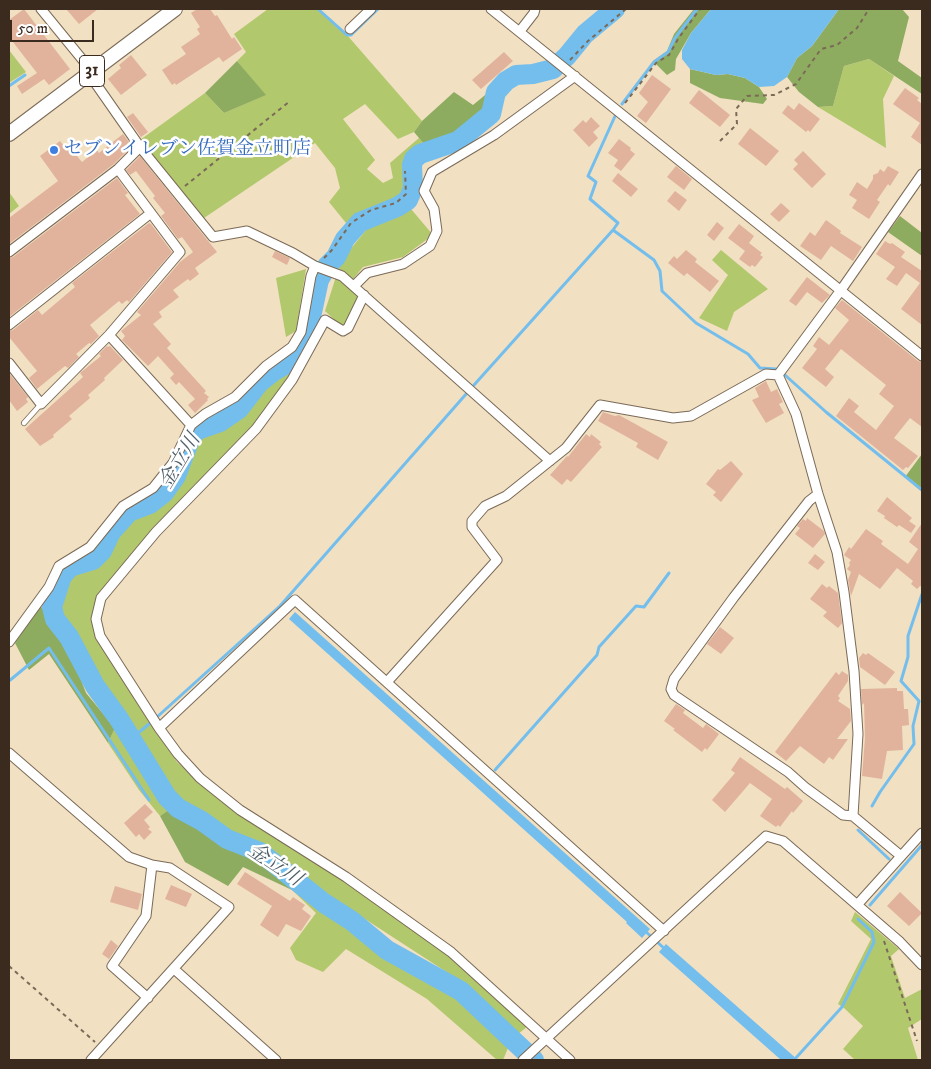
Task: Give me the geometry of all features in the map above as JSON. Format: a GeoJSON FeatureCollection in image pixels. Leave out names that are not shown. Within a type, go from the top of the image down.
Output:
{"type":"FeatureCollection","features":[{"type":"Feature","properties":{"kind":"main road","name":"31"},"geometry":{"type":"LineString","coordinates":[[9,134],[175,9]]}},
{"type":"Feature","properties":{"kind":"street"},"geometry":{"type":"LineString","coordinates":[[41,9],[86,64],[89,74],[140,147],[214,237],[247,231],[315,266],[342,276],[550,461]]}},
{"type":"Feature","properties":{"kind":"street"},"geometry":{"type":"LineString","coordinates":[[350,29],[372,9]]}},
{"type":"Feature","properties":{"kind":"street"},"geometry":{"type":"LineString","coordinates":[[491,9],[922,356]]}},
{"type":"Feature","properties":{"kind":"street"},"geometry":{"type":"LineString","coordinates":[[520,31],[536,9]]}},
{"type":"Feature","properties":{"kind":"street"},"geometry":{"type":"LineString","coordinates":[[354,286],[367,273],[403,264],[430,246],[437,231],[434,209],[424,191],[432,172],[494,135],[575,76]]}},
{"type":"Feature","properties":{"kind":"street"},"geometry":{"type":"LineString","coordinates":[[9,252],[118,169],[140,147]]}},
{"type":"Feature","properties":{"kind":"street"},"geometry":{"type":"LineString","coordinates":[[9,363],[41,404],[110,335],[180,252],[118,169]]}},
{"type":"Feature","properties":{"kind":"street"},"geometry":{"type":"LineString","coordinates":[[778,376],[922,174]]}},
{"type":"Feature","properties":{"kind":"street"},"geometry":{"type":"LineString","coordinates":[[9,325],[151,213]]}},
{"type":"Feature","properties":{"kind":"street"},"geometry":{"type":"LineString","coordinates":[[9,642],[50,587],[59,566],[90,547],[123,506],[153,488],[173,463],[191,425],[204,414],[235,397],[266,366],[292,347],[301,332],[311,276],[315,266]]}},
{"type":"Feature","properties":{"kind":"street"},"geometry":{"type":"LineString","coordinates":[[364,295],[348,328],[343,331],[325,320],[292,380],[256,429],[156,532],[101,598],[96,619],[100,636],[178,754],[200,778],[240,810],[346,876],[451,952],[545,1042],[570,1060]]}},
{"type":"Feature","properties":{"kind":"street"},"geometry":{"type":"LineString","coordinates":[[110,335],[191,425]]}},
{"type":"Feature","properties":{"kind":"street"},"geometry":{"type":"LineString","coordinates":[[387,682],[497,560],[472,527],[472,521],[485,506],[506,496],[566,448],[600,405],[674,418],[691,416],[766,374],[778,376]]}},
{"type":"Feature","properties":{"kind":"street"},"geometry":{"type":"LineString","coordinates":[[778,376],[796,414],[818,494],[837,552],[844,592],[854,672],[858,734],[853,816]]}},
{"type":"Feature","properties":{"kind":"street"},"geometry":{"type":"LineString","coordinates":[[818,494],[809,501],[734,597],[674,679],[671,689],[674,695],[788,772],[806,788],[843,815],[853,816],[901,856]]}},
{"type":"Feature","properties":{"kind":"street"},"geometry":{"type":"LineString","coordinates":[[160,728],[295,600],[661,934]]}},
{"type":"Feature","properties":{"kind":"street"},"geometry":{"type":"LineString","coordinates":[[9,753],[129,857],[152,866],[170,868],[229,907],[91,1060]]}},
{"type":"Feature","properties":{"kind":"street"},"geometry":{"type":"LineString","coordinates":[[857,905],[922,833]]}},
{"type":"Feature","properties":{"kind":"street"},"geometry":{"type":"LineString","coordinates":[[523,1060],[545,1042],[766,836],[783,841],[878,922],[922,965]]}},
{"type":"Feature","properties":{"kind":"street"},"geometry":{"type":"LineString","coordinates":[[148,998],[112,966],[146,916],[152,866]]}},
{"type":"Feature","properties":{"kind":"street"},"geometry":{"type":"LineString","coordinates":[[174,969],[276,1060]]}},
{"type":"Feature","properties":{"kind":"lane"},"geometry":{"type":"LineString","coordinates":[[24,423],[41,404]]}},
{"type":"Feature","properties":{"kind":"path"},"geometry":{"type":"LineString","coordinates":[[567,69],[568,62],[588,41],[626,9]]}},
{"type":"Feature","properties":{"kind":"path"},"geometry":{"type":"LineString","coordinates":[[619,111],[656,62],[669,55],[700,9]]}},
{"type":"Feature","properties":{"kind":"path"},"geometry":{"type":"LineString","coordinates":[[720,140],[737,124],[736,109],[747,96],[774,95],[796,84],[821,49],[837,45],[857,28],[869,9]]}},
{"type":"Feature","properties":{"kind":"path"},"geometry":{"type":"LineString","coordinates":[[177,193],[290,101]]}},
{"type":"Feature","properties":{"kind":"path"},"geometry":{"type":"LineString","coordinates":[[315,266],[332,250],[351,223],[371,210],[396,203],[406,194],[405,171]]}},
{"type":"Feature","properties":{"kind":"path"},"geometry":{"type":"LineString","coordinates":[[878,922],[917,1041]]}},
{"type":"Feature","properties":{"kind":"path"},"geometry":{"type":"LineString","coordinates":[[9,966],[102,1048]]}},
{"type":"Feature","properties":{"kind":"green space"},"geometry":{"type":"Polygon","coordinates":[[[268,9],[318,9],[347,35],[422,121],[414,132],[398,139],[365,104],[343,119],[375,160],[367,169],[383,183],[393,178],[390,163],[419,138],[424,144],[410,155],[404,173],[405,192],[394,200],[369,208],[346,223],[329,202],[340,188],[335,168],[315,143],[204,218],[140,140],[205,93],[224,113],[265,95],[237,61],[246,52],[234,34],[268,9]]]}},
{"type":"Feature","properties":{"kind":"green space"},"geometry":{"type":"Polygon","coordinates":[[[694,9],[711,9],[691,33],[676,59],[675,70],[667,75],[653,61],[667,51],[674,34],[694,9]]]}},
{"type":"Feature","properties":{"kind":"green space"},"geometry":{"type":"Polygon","coordinates":[[[839,9],[902,9],[909,17],[898,61],[922,78],[922,94],[869,59],[844,66],[833,106],[818,107],[799,92],[787,77],[797,58],[812,46],[839,9]]]}},
{"type":"Feature","properties":{"kind":"green space"},"geometry":{"type":"Polygon","coordinates":[[[9,50],[26,72],[9,83],[9,50]]]}},
{"type":"Feature","properties":{"kind":"green space"},"geometry":{"type":"Polygon","coordinates":[[[869,59],[894,76],[883,99],[886,148],[818,107],[833,106],[844,66],[869,59]]]}},
{"type":"Feature","properties":{"kind":"green space"},"geometry":{"type":"Polygon","coordinates":[[[237,61],[266,95],[224,113],[205,93],[237,61]]]}},
{"type":"Feature","properties":{"kind":"green space"},"geometry":{"type":"Polygon","coordinates":[[[690,69],[716,75],[728,74],[745,78],[759,87],[767,99],[763,104],[720,98],[690,83],[690,69]]]}},
{"type":"Feature","properties":{"kind":"green space"},"geometry":{"type":"Polygon","coordinates":[[[490,91],[486,112],[453,137],[424,144],[414,132],[422,121],[454,92],[473,105],[490,91]]]}},
{"type":"Feature","properties":{"kind":"green space"},"geometry":{"type":"Polygon","coordinates":[[[9,192],[19,206],[9,214],[9,192]]]}},
{"type":"Feature","properties":{"kind":"green space"},"geometry":{"type":"Polygon","coordinates":[[[411,209],[433,235],[403,257],[363,267],[349,284],[358,296],[346,323],[341,326],[325,311],[341,261],[370,225],[411,209]]]}},
{"type":"Feature","properties":{"kind":"green space"},"geometry":{"type":"Polygon","coordinates":[[[900,216],[922,233],[922,256],[888,232],[900,216]]]}},
{"type":"Feature","properties":{"kind":"green space"},"geometry":{"type":"Polygon","coordinates":[[[721,250],[768,289],[734,312],[727,331],[699,318],[728,275],[712,260],[721,250]]]}},
{"type":"Feature","properties":{"kind":"green space"},"geometry":{"type":"Polygon","coordinates":[[[306,269],[296,331],[286,337],[276,278],[306,269]]]}},
{"type":"Feature","properties":{"kind":"green space"},"geometry":{"type":"Polygon","coordinates":[[[295,367],[255,427],[157,526],[97,595],[92,621],[96,636],[177,762],[240,815],[340,879],[448,955],[528,1026],[517,1035],[445,971],[348,908],[258,845],[225,834],[201,815],[175,800],[57,611],[70,573],[102,560],[115,534],[131,517],[150,510],[174,489],[200,434],[237,417],[270,379],[295,367]]]}},
{"type":"Feature","properties":{"kind":"green space"},"geometry":{"type":"Polygon","coordinates":[[[922,454],[922,492],[905,477],[922,454]]]}},
{"type":"Feature","properties":{"kind":"green space"},"geometry":{"type":"Polygon","coordinates":[[[40,605],[69,648],[86,693],[115,728],[108,743],[49,654],[29,670],[15,643],[40,605]]]}},
{"type":"Feature","properties":{"kind":"green space"},"geometry":{"type":"Polygon","coordinates":[[[115,728],[170,809],[160,816],[139,790],[108,743],[115,728]]]}},
{"type":"Feature","properties":{"kind":"green space"},"geometry":{"type":"Polygon","coordinates":[[[170,809],[224,844],[261,858],[292,885],[292,890],[243,867],[228,886],[185,862],[160,816],[170,809]]]}},
{"type":"Feature","properties":{"kind":"green space"},"geometry":{"type":"Polygon","coordinates":[[[292,885],[404,966],[457,994],[511,1041],[503,1060],[497,1060],[427,999],[346,949],[323,972],[296,960],[290,948],[316,913],[292,890],[292,885]]]}},
{"type":"Feature","properties":{"kind":"green space"},"geometry":{"type":"Polygon","coordinates":[[[855,912],[899,949],[891,956],[905,998],[922,989],[922,1019],[908,1028],[918,1060],[855,1060],[843,1049],[863,1026],[838,1004],[871,939],[851,921],[855,912]]]}},
{"type":"Feature","properties":{"kind":"water"},"geometry":{"type":"Polygon","coordinates":[[[711,9],[839,9],[812,46],[797,58],[787,77],[774,86],[759,87],[745,78],[728,74],[716,75],[690,69],[682,59],[682,50],[691,33],[711,9]]]}},
{"type":"Feature","properties":{"kind":"water"},"geometry":{"type":"Polygon","coordinates":[[[295,612],[650,929],[642,938],[627,922],[289,619],[295,612]]]}},
{"type":"Feature","properties":{"kind":"water"},"geometry":{"type":"Polygon","coordinates":[[[666,944],[798,1060],[781,1060],[659,952],[666,944]]]}},
{"type":"Feature","properties":{"kind":"building"},"geometry":{"type":"Polygon","coordinates":[[[24,9],[70,69],[49,85],[44,79],[22,94],[17,86],[37,73],[9,37],[9,20],[24,9]]]}},
{"type":"Feature","properties":{"kind":"building"},"geometry":{"type":"Polygon","coordinates":[[[66,9],[98,9],[79,24],[66,9]]]}},
{"type":"Feature","properties":{"kind":"building"},"geometry":{"type":"Polygon","coordinates":[[[197,9],[210,9],[215,16],[217,15],[232,39],[234,37],[242,49],[223,62],[219,57],[176,85],[175,83],[172,85],[162,70],[186,54],[181,47],[200,34],[197,29],[200,27],[191,13],[197,9]]]}},
{"type":"Feature","properties":{"kind":"building"},"geometry":{"type":"Polygon","coordinates":[[[504,52],[513,61],[481,89],[472,80],[504,52]]]}},
{"type":"Feature","properties":{"kind":"building"},"geometry":{"type":"Polygon","coordinates":[[[131,55],[147,75],[121,95],[108,79],[121,68],[119,65],[131,55]]]}},
{"type":"Feature","properties":{"kind":"building"},"geometry":{"type":"Polygon","coordinates":[[[652,75],[671,89],[646,123],[637,116],[648,102],[639,93],[652,75]]]}},
{"type":"Feature","properties":{"kind":"building"},"geometry":{"type":"Polygon","coordinates":[[[905,88],[919,98],[917,100],[922,104],[922,145],[911,137],[920,123],[893,104],[905,88]]]}},
{"type":"Feature","properties":{"kind":"building"},"geometry":{"type":"Polygon","coordinates":[[[699,90],[730,115],[720,127],[689,103],[699,90]]]}},
{"type":"Feature","properties":{"kind":"building"},"geometry":{"type":"Polygon","coordinates":[[[799,103],[820,119],[810,132],[808,130],[806,132],[782,113],[788,105],[794,110],[799,103]]]}},
{"type":"Feature","properties":{"kind":"building"},"geometry":{"type":"Polygon","coordinates":[[[133,113],[148,132],[141,137],[127,117],[133,113]]]}},
{"type":"Feature","properties":{"kind":"building"},"geometry":{"type":"Polygon","coordinates":[[[591,117],[600,126],[593,132],[598,138],[589,147],[573,130],[583,120],[586,123],[591,117]]]}},
{"type":"Feature","properties":{"kind":"building"},"geometry":{"type":"Polygon","coordinates":[[[750,128],[779,151],[766,166],[738,144],[750,128]]]}},
{"type":"Feature","properties":{"kind":"building"},"geometry":{"type":"Polygon","coordinates":[[[123,134],[132,146],[114,164],[9,244],[9,218],[58,181],[40,156],[60,141],[64,146],[67,144],[82,162],[97,150],[99,153],[123,134]]]}},
{"type":"Feature","properties":{"kind":"building"},"geometry":{"type":"Polygon","coordinates":[[[619,139],[631,148],[630,150],[635,154],[621,171],[614,166],[618,160],[608,153],[619,139]]]}},
{"type":"Feature","properties":{"kind":"building"},"geometry":{"type":"Polygon","coordinates":[[[803,151],[826,174],[812,188],[793,169],[798,164],[794,160],[803,151]]]}},
{"type":"Feature","properties":{"kind":"building"},"geometry":{"type":"Polygon","coordinates":[[[140,156],[217,252],[195,268],[199,274],[190,281],[188,279],[173,290],[179,297],[159,312],[162,317],[153,324],[171,344],[167,348],[206,391],[204,393],[209,397],[195,413],[188,405],[195,399],[179,382],[176,385],[170,378],[174,374],[158,356],[148,366],[122,340],[125,336],[121,331],[141,315],[137,312],[180,262],[193,252],[182,237],[178,239],[161,216],[165,213],[136,171],[130,175],[126,170],[140,156]]]}},
{"type":"Feature","properties":{"kind":"building"},"geometry":{"type":"Polygon","coordinates":[[[676,166],[692,179],[684,190],[667,177],[676,166]]]}},
{"type":"Feature","properties":{"kind":"building"},"geometry":{"type":"Polygon","coordinates":[[[888,166],[899,172],[890,186],[888,184],[877,200],[880,202],[869,219],[852,208],[857,200],[849,195],[857,182],[867,189],[873,179],[873,175],[878,173],[880,169],[884,172],[888,166]]]}},
{"type":"Feature","properties":{"kind":"building"},"geometry":{"type":"Polygon","coordinates":[[[618,173],[638,189],[631,197],[612,181],[618,173]]]}},
{"type":"Feature","properties":{"kind":"building"},"geometry":{"type":"Polygon","coordinates":[[[117,178],[128,193],[125,195],[140,214],[9,317],[9,258],[13,257],[117,178]]]}},
{"type":"Feature","properties":{"kind":"building"},"geometry":{"type":"Polygon","coordinates":[[[675,191],[687,200],[679,211],[667,201],[675,191]]]}},
{"type":"Feature","properties":{"kind":"building"},"geometry":{"type":"Polygon","coordinates":[[[781,203],[790,211],[779,222],[770,214],[781,203]]]}},
{"type":"Feature","properties":{"kind":"building"},"geometry":{"type":"Polygon","coordinates":[[[826,220],[841,231],[840,233],[862,247],[853,261],[831,246],[821,260],[800,246],[810,232],[815,236],[826,220]]]}},
{"type":"Feature","properties":{"kind":"building"},"geometry":{"type":"Polygon","coordinates":[[[717,222],[724,228],[714,241],[707,235],[717,222]]]}},
{"type":"Feature","properties":{"kind":"building"},"geometry":{"type":"Polygon","coordinates":[[[149,223],[172,252],[129,302],[127,300],[122,304],[119,301],[90,325],[99,336],[76,354],[79,357],[68,368],[65,366],[37,389],[29,378],[37,371],[9,337],[9,331],[13,330],[38,310],[42,315],[75,287],[72,283],[149,223]]]}},
{"type":"Feature","properties":{"kind":"building"},"geometry":{"type":"Polygon","coordinates":[[[739,224],[754,236],[749,243],[762,253],[760,255],[763,257],[755,267],[752,265],[750,267],[739,259],[745,251],[728,238],[739,224]]]}},
{"type":"Feature","properties":{"kind":"building"},"geometry":{"type":"Polygon","coordinates":[[[885,241],[890,244],[892,243],[905,252],[901,257],[922,271],[922,325],[901,309],[920,283],[906,273],[897,286],[886,279],[895,267],[876,254],[885,241]]]}},
{"type":"Feature","properties":{"kind":"building"},"geometry":{"type":"Polygon","coordinates":[[[686,250],[697,259],[695,262],[719,281],[710,292],[687,273],[684,276],[668,263],[674,256],[677,259],[686,250]]]}},
{"type":"Feature","properties":{"kind":"building"},"geometry":{"type":"Polygon","coordinates":[[[275,251],[290,258],[287,265],[272,257],[275,251]]]}},
{"type":"Feature","properties":{"kind":"building"},"geometry":{"type":"Polygon","coordinates":[[[807,277],[830,295],[822,303],[807,292],[796,306],[789,301],[807,277]]]}},
{"type":"Feature","properties":{"kind":"building"},"geometry":{"type":"Polygon","coordinates":[[[842,300],[918,361],[922,362],[922,427],[910,418],[894,438],[918,456],[908,468],[906,467],[903,470],[836,416],[849,398],[859,406],[854,412],[876,430],[894,406],[879,394],[886,385],[841,349],[825,369],[834,377],[826,387],[802,368],[817,349],[813,346],[819,337],[829,345],[849,320],[835,308],[842,300]]]}},
{"type":"Feature","properties":{"kind":"building"},"geometry":{"type":"Polygon","coordinates":[[[107,346],[110,346],[123,360],[88,395],[90,398],[69,416],[72,419],[53,435],[54,437],[40,446],[25,429],[83,377],[80,373],[101,356],[99,354],[107,346]]]}},
{"type":"Feature","properties":{"kind":"building"},"geometry":{"type":"Polygon","coordinates":[[[9,373],[28,397],[26,399],[28,402],[17,411],[9,400],[9,373]]]}},
{"type":"Feature","properties":{"kind":"building"},"geometry":{"type":"Polygon","coordinates":[[[766,381],[771,392],[777,389],[783,402],[779,404],[784,413],[766,423],[752,400],[759,397],[755,388],[766,381]]]}},
{"type":"Feature","properties":{"kind":"building"},"geometry":{"type":"Polygon","coordinates":[[[603,412],[615,416],[619,415],[668,442],[658,460],[636,447],[638,443],[598,421],[603,412]]]}},
{"type":"Feature","properties":{"kind":"building"},"geometry":{"type":"Polygon","coordinates":[[[586,434],[590,437],[591,434],[601,442],[599,444],[602,447],[571,482],[567,479],[562,485],[550,475],[568,457],[586,434]]]}},
{"type":"Feature","properties":{"kind":"building"},"geometry":{"type":"Polygon","coordinates":[[[731,461],[743,474],[721,502],[713,495],[716,492],[706,484],[718,469],[720,470],[731,461]]]}},
{"type":"Feature","properties":{"kind":"building"},"geometry":{"type":"Polygon","coordinates":[[[887,497],[912,518],[909,521],[916,526],[911,533],[899,525],[897,527],[877,511],[887,497]]]}},
{"type":"Feature","properties":{"kind":"building"},"geometry":{"type":"Polygon","coordinates":[[[807,518],[824,531],[825,534],[813,548],[795,534],[800,528],[797,526],[803,519],[806,521],[807,518]]]}},
{"type":"Feature","properties":{"kind":"building"},"geometry":{"type":"Polygon","coordinates":[[[922,523],[922,587],[920,586],[917,589],[911,584],[913,581],[897,568],[880,589],[859,574],[851,596],[848,580],[851,572],[847,569],[851,560],[844,555],[866,529],[883,541],[881,544],[908,564],[918,549],[909,542],[922,523]]]}},
{"type":"Feature","properties":{"kind":"building"},"geometry":{"type":"Polygon","coordinates":[[[815,554],[825,562],[818,570],[808,563],[815,554]]]}},
{"type":"Feature","properties":{"kind":"building"},"geometry":{"type":"Polygon","coordinates":[[[822,584],[827,588],[829,586],[838,593],[842,623],[838,628],[823,616],[827,612],[810,599],[822,584]]]}},
{"type":"Feature","properties":{"kind":"building"},"geometry":{"type":"Polygon","coordinates":[[[720,627],[734,638],[721,654],[707,644],[720,627]]]}},
{"type":"Feature","properties":{"kind":"building"},"geometry":{"type":"Polygon","coordinates":[[[863,653],[866,655],[868,653],[895,672],[885,685],[860,667],[859,658],[863,653]]]}},
{"type":"Feature","properties":{"kind":"building"},"geometry":{"type":"Polygon","coordinates":[[[842,671],[848,675],[848,681],[838,696],[840,698],[838,701],[850,709],[851,721],[837,739],[848,739],[833,760],[829,757],[824,764],[800,746],[786,761],[775,752],[836,672],[839,675],[842,671]]]}},
{"type":"Feature","properties":{"kind":"building"},"geometry":{"type":"Polygon","coordinates":[[[897,688],[897,691],[903,691],[904,709],[908,709],[909,725],[902,726],[903,750],[887,751],[882,779],[862,776],[865,738],[864,703],[862,705],[861,689],[897,688]]]}},
{"type":"Feature","properties":{"kind":"building"},"geometry":{"type":"Polygon","coordinates":[[[676,704],[685,710],[683,713],[703,728],[706,724],[719,734],[707,750],[705,748],[702,752],[664,721],[676,704]]]}},
{"type":"Feature","properties":{"kind":"building"},"geometry":{"type":"Polygon","coordinates":[[[740,757],[785,789],[787,787],[803,801],[793,813],[792,811],[780,827],[778,825],[776,827],[760,816],[772,799],[750,783],[725,812],[712,800],[735,773],[731,770],[740,757]]]}},
{"type":"Feature","properties":{"kind":"building"},"geometry":{"type":"Polygon","coordinates":[[[145,804],[153,812],[144,820],[150,827],[148,829],[152,832],[144,840],[139,834],[136,837],[124,823],[145,804]]]}},
{"type":"Feature","properties":{"kind":"building"},"geometry":{"type":"Polygon","coordinates":[[[245,872],[290,901],[293,897],[305,905],[302,909],[311,916],[301,931],[286,924],[278,937],[260,925],[272,906],[237,884],[245,872]]]}},
{"type":"Feature","properties":{"kind":"building"},"geometry":{"type":"Polygon","coordinates":[[[171,885],[192,894],[186,907],[165,899],[171,885]]]}},
{"type":"Feature","properties":{"kind":"building"},"geometry":{"type":"Polygon","coordinates":[[[115,886],[142,894],[138,910],[110,902],[115,886]]]}},
{"type":"Feature","properties":{"kind":"building"},"geometry":{"type":"Polygon","coordinates":[[[900,892],[922,913],[909,926],[887,906],[900,892]]]}},
{"type":"Feature","properties":{"kind":"building"},"geometry":{"type":"Polygon","coordinates":[[[111,940],[118,946],[109,959],[102,954],[111,940]]]}},
{"type":"Feature","properties":{"kind":"waterway"},"geometry":{"type":"LineString","coordinates":[[318,9],[347,35],[351,35],[378,9]]}},
{"type":"Feature","properties":{"kind":"waterway","name":"金立川"},"geometry":{"type":"LineString","coordinates":[[534,1060],[461,991],[387,950],[352,921],[324,903],[260,852],[227,839],[202,821],[178,808],[167,797],[119,719],[95,686],[69,637],[55,619],[52,607],[62,576],[70,567],[93,560],[102,551],[111,532],[129,512],[150,504],[164,493],[176,476],[190,439],[197,430],[220,422],[239,409],[259,383],[274,371],[293,360],[305,345],[319,280],[327,266],[336,257],[345,239],[360,222],[397,207],[408,200],[413,188],[412,165],[414,159],[420,154],[458,141],[491,114],[496,92],[506,81],[516,75],[533,74],[553,69],[567,56],[585,34],[615,9]]}},
{"type":"Feature","properties":{"kind":"waterway"},"geometry":{"type":"LineString","coordinates":[[622,104],[654,62],[668,52],[675,38],[697,9]]}},
{"type":"Feature","properties":{"kind":"waterway"},"geometry":{"type":"LineString","coordinates":[[9,86],[25,75]]}},
{"type":"Feature","properties":{"kind":"waterway"},"geometry":{"type":"LineString","coordinates":[[616,114],[588,176],[596,182],[590,199],[618,223],[613,230],[654,260],[660,271],[662,291],[696,323],[748,354],[760,368],[776,369]]}},
{"type":"Feature","properties":{"kind":"waterway"},"geometry":{"type":"LineString","coordinates":[[474,385],[613,230]]}},
{"type":"Feature","properties":{"kind":"waterway"},"geometry":{"type":"LineString","coordinates":[[785,375],[826,412],[922,490]]}},
{"type":"Feature","properties":{"kind":"waterway"},"geometry":{"type":"LineString","coordinates":[[157,717],[280,606],[467,393]]}},
{"type":"Feature","properties":{"kind":"waterway"},"geometry":{"type":"LineString","coordinates":[[495,770],[597,655],[599,647],[636,606],[644,607],[669,573]]}},
{"type":"Feature","properties":{"kind":"waterway"},"geometry":{"type":"LineString","coordinates":[[872,806],[914,744],[913,726],[919,701],[901,681],[908,657],[908,636],[922,594]]}},
{"type":"Feature","properties":{"kind":"waterway"},"geometry":{"type":"LineString","coordinates":[[9,681],[49,648],[149,800]]}},
{"type":"Feature","properties":{"kind":"waterway"},"geometry":{"type":"LineString","coordinates":[[131,739],[149,724]]}},
{"type":"Feature","properties":{"kind":"waterway"},"geometry":{"type":"LineString","coordinates":[[858,830],[889,859]]}},
{"type":"Feature","properties":{"kind":"waterway"},"geometry":{"type":"LineString","coordinates":[[870,905],[922,845]]}},
{"type":"Feature","properties":{"kind":"waterway"},"geometry":{"type":"LineString","coordinates":[[794,1060],[842,1007],[874,942],[872,932],[858,919]]}},
{"type":"Feature","properties":{"kind":"waterway"},"geometry":{"type":"LineString","coordinates":[[645,931],[666,950]]}},
{"type":"Feature","properties":{"kind":"place","name":"セブンイレブン佐賀金立町店"},"geometry":{"type":"Point","coordinates":[54,150]}}]}
